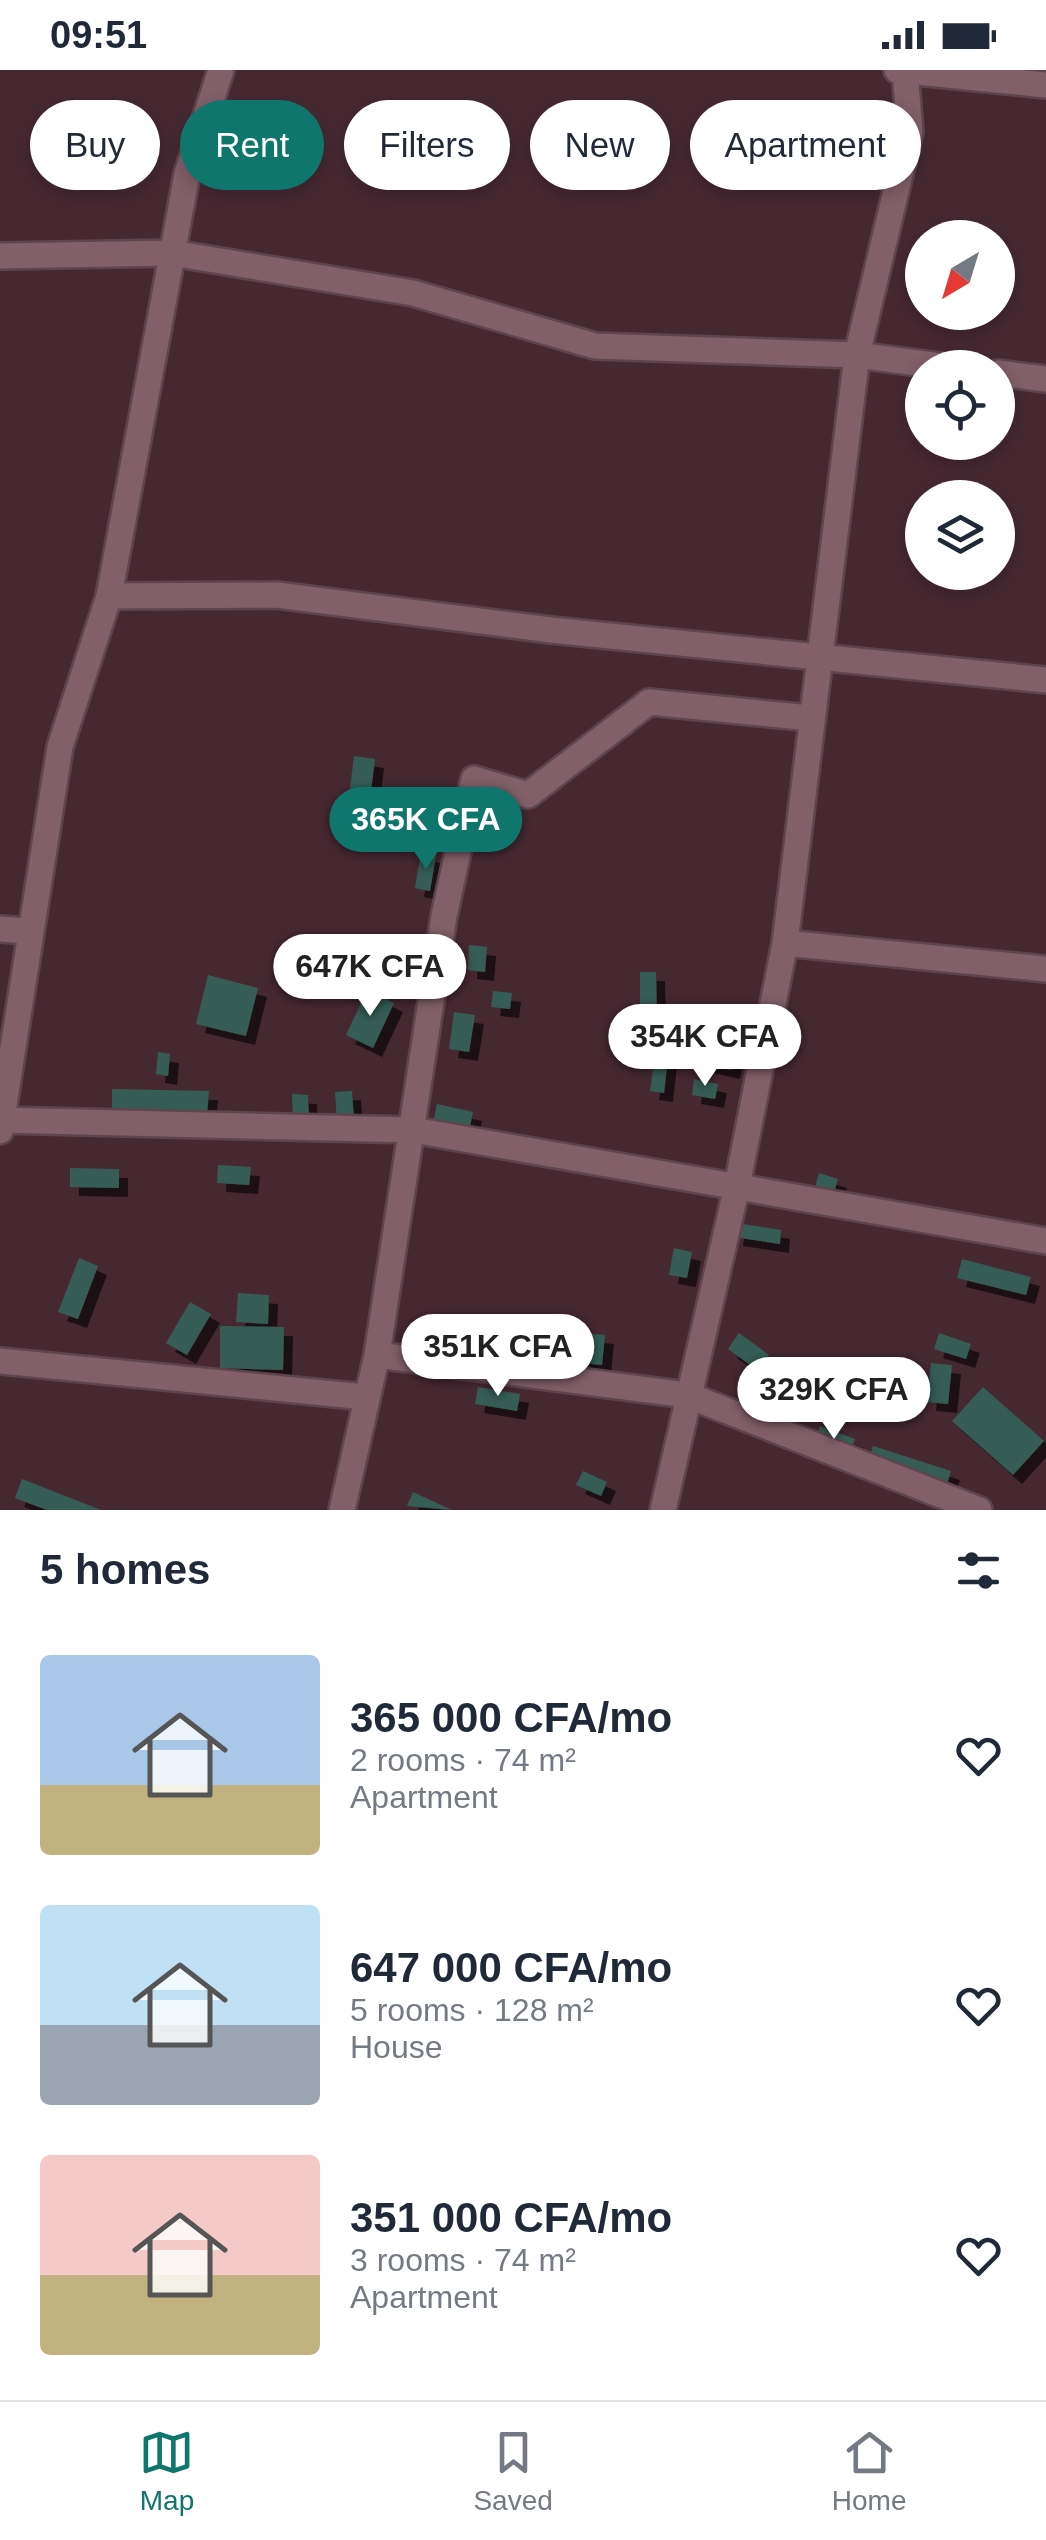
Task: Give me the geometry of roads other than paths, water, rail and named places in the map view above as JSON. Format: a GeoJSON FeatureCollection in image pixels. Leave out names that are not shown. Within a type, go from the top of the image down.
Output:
{"type":"FeatureCollection","features":[{"type":"Feature","properties":{"kind":"street"},"geometry":{"type":"LineString","coordinates":[[221,70],[186,174],[108,596],[60,747],[28,931],[1,1124],[412,1130],[1046,1241]]}},
{"type":"Feature","properties":{"kind":"street"},"geometry":{"type":"LineString","coordinates":[[897,70],[1046,85]]}},
{"type":"Feature","properties":{"kind":"street"},"geometry":{"type":"LineString","coordinates":[[663,1510],[737,1186],[785,943],[857,355],[910,132],[905,70]]}},
{"type":"Feature","properties":{"kind":"street"},"geometry":{"type":"LineString","coordinates":[[0,256],[172,253],[413,293],[596,346],[857,355],[905,361]]}},
{"type":"Feature","properties":{"kind":"street"},"geometry":{"type":"LineString","coordinates":[[1015,375],[1046,379]]}},
{"type":"Feature","properties":{"kind":"street"},"geometry":{"type":"LineString","coordinates":[[108,596],[277,595],[551,630],[1046,680]]}},
{"type":"Feature","properties":{"kind":"street"},"geometry":{"type":"LineString","coordinates":[[342,1510],[364,1397],[377,1355],[444,916],[474,778],[528,795],[649,702],[810,718]]}},
{"type":"Feature","properties":{"kind":"street"},"geometry":{"type":"LineString","coordinates":[[0,929],[28,931]]}},
{"type":"Feature","properties":{"kind":"street"},"geometry":{"type":"LineString","coordinates":[[785,943],[1046,968]]}},
{"type":"Feature","properties":{"kind":"street"},"geometry":{"type":"LineString","coordinates":[[377,1355],[687,1395],[979,1510]]}},
{"type":"Feature","properties":{"kind":"street"},"geometry":{"type":"LineString","coordinates":[[0,1361],[364,1397]]}}]}
